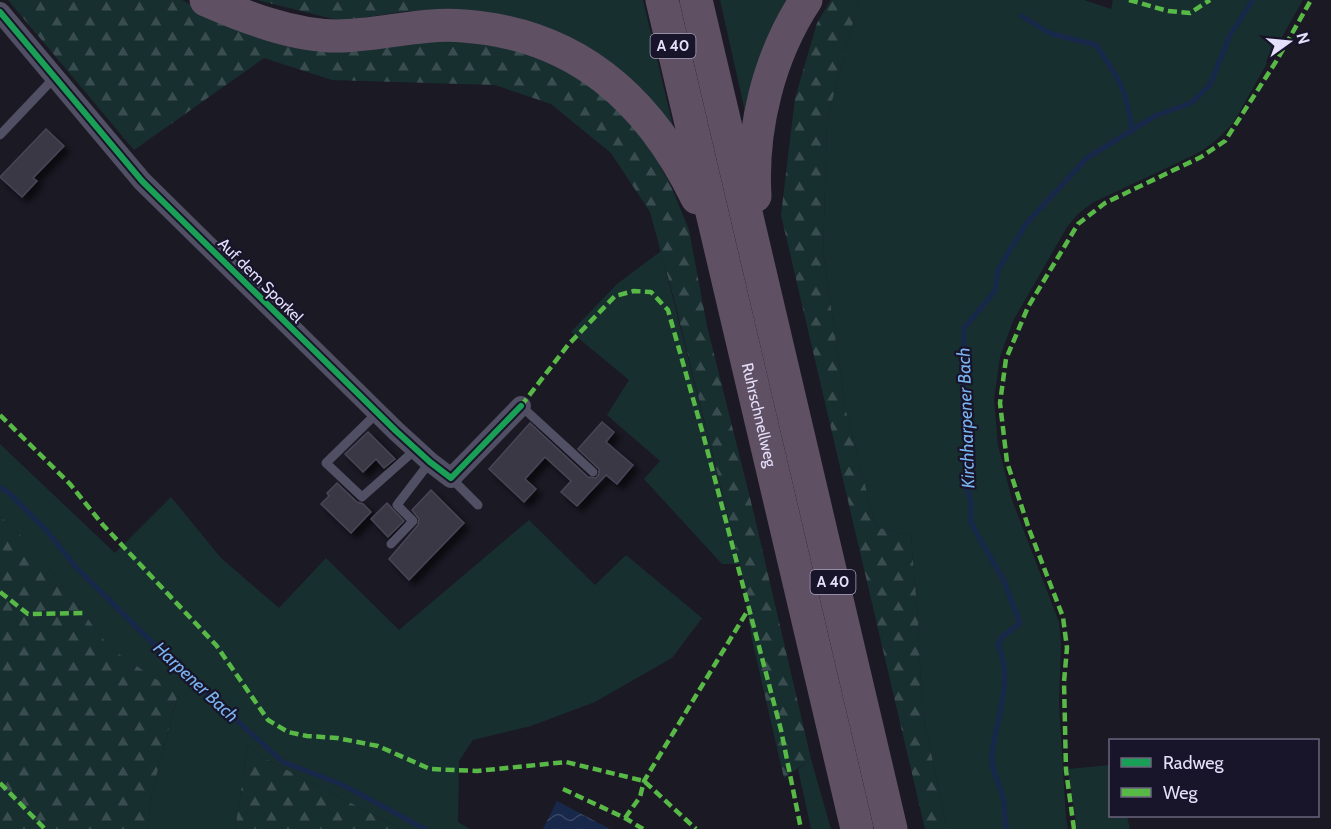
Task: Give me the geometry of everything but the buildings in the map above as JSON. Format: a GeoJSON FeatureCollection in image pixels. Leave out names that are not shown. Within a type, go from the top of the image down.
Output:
{"type":"FeatureCollection","features":[{"type":"Feature","properties":{"kind":"highway"},"geometry":{"type":"LineString","coordinates":[[206,0],[239,15],[286,29],[336,36],[426,26],[453,26],[513,32],[560,50],[599,72],[627,97],[672,151],[704,212],[723,262],[733,301]]}},
{"type":"Feature","properties":{"kind":"highway","name":"Ruhrschnellweg"},"geometry":{"type":"LineString","coordinates":[[662,0],[857,829]]}},
{"type":"Feature","properties":{"kind":"highway","name":"Ruhrschnellweg"},"geometry":{"type":"LineString","coordinates":[[696,0],[891,829]]}},
{"type":"Feature","properties":{"kind":"highway"},"geometry":{"type":"LineString","coordinates":[[766,296],[754,188],[759,125],[774,66],[784,40],[806,0]]}},
{"type":"Feature","properties":{"kind":"street","name":"Auf dem Sporkel"},"geometry":{"type":"LineString","coordinates":[[0,12],[142,181],[377,413],[423,456],[451,478]]}},
{"type":"Feature","properties":{"kind":"street"},"geometry":{"type":"LineString","coordinates":[[451,478],[521,406]]}},
{"type":"Feature","properties":{"kind":"lane"},"geometry":{"type":"LineString","coordinates":[[0,135],[54,78]]}},
{"type":"Feature","properties":{"kind":"lane"},"geometry":{"type":"LineString","coordinates":[[521,406],[593,472]]}},
{"type":"Feature","properties":{"kind":"lane"},"geometry":{"type":"LineString","coordinates":[[377,413],[326,464],[362,497],[423,456]]}},
{"type":"Feature","properties":{"kind":"lane"},"geometry":{"type":"LineString","coordinates":[[391,544],[413,521],[397,505],[423,456]]}},
{"type":"Feature","properties":{"kind":"lane","name":"Auf dem Sporkel"},"geometry":{"type":"LineString","coordinates":[[451,478],[478,505]]}},
{"type":"Feature","properties":{"kind":"green space"},"geometry":{"type":"Polygon","coordinates":[[[8,0],[182,0],[236,30],[459,36],[545,58],[582,79],[615,105],[648,144],[671,186],[689,230],[707,326],[811,759],[784,778],[753,644],[740,564],[650,212],[611,153],[551,104],[495,85],[332,80],[264,58],[134,150],[8,0]]]}},
{"type":"Feature","properties":{"kind":"green space"},"geometry":{"type":"Polygon","coordinates":[[[257,0],[427,0],[414,10],[341,21],[257,0]]]}},
{"type":"Feature","properties":{"kind":"green space"},"geometry":{"type":"Polygon","coordinates":[[[427,0],[643,0],[678,147],[399,19],[427,0]]]}},
{"type":"Feature","properties":{"kind":"green space"},"geometry":{"type":"Polygon","coordinates":[[[720,0],[795,0],[750,134],[720,0]]]}},
{"type":"Feature","properties":{"kind":"green space"},"geometry":{"type":"Polygon","coordinates":[[[831,0],[859,0],[827,120],[823,253],[846,411],[876,527],[911,536],[922,710],[947,829],[925,829],[781,215],[795,98],[817,23],[831,0]]]}},
{"type":"Feature","properties":{"kind":"green space"},"geometry":{"type":"Polygon","coordinates":[[[859,0],[1084,0],[1111,9],[1113,0],[1303,0],[1233,123],[1220,137],[1200,152],[1092,203],[1078,214],[1067,227],[1013,321],[1000,357],[994,400],[998,445],[1012,500],[1059,622],[1061,643],[1059,703],[1068,829],[947,829],[922,710],[911,536],[876,527],[846,411],[823,253],[827,120],[859,0]]]}},
{"type":"Feature","properties":{"kind":"green space"},"geometry":{"type":"Polygon","coordinates":[[[661,251],[740,564],[722,564],[644,479],[660,461],[607,415],[629,380],[571,332],[617,284],[661,251]]]}},
{"type":"Feature","properties":{"kind":"green space"},"geometry":{"type":"Polygon","coordinates":[[[0,444],[115,553],[171,497],[221,558],[279,608],[326,558],[399,630],[529,520],[595,585],[626,555],[702,618],[672,658],[595,702],[531,726],[473,740],[459,761],[458,822],[470,829],[401,829],[264,758],[248,746],[235,829],[147,829],[153,788],[178,695],[110,648],[34,548],[0,516],[0,444]]]}},
{"type":"Feature","properties":{"kind":"green space"},"geometry":{"type":"Polygon","coordinates":[[[0,516],[34,548],[110,648],[178,694],[153,788],[147,829],[0,829],[0,516]]]}},
{"type":"Feature","properties":{"kind":"green space"},"geometry":{"type":"Polygon","coordinates":[[[248,746],[264,758],[401,829],[235,829],[248,746]]]}},
{"type":"Feature","properties":{"kind":"green space"},"geometry":{"type":"Polygon","coordinates":[[[811,759],[831,829],[811,829],[798,769],[811,759]]]}},
{"type":"Feature","properties":{"kind":"green space"},"geometry":{"type":"Polygon","coordinates":[[[1109,765],[1109,817],[1127,817],[1130,829],[1077,829],[1068,769],[1109,765]]]}},
{"type":"Feature","properties":{"kind":"water"},"geometry":{"type":"Polygon","coordinates":[[[557,801],[610,829],[543,829],[557,801]]]}},
{"type":"Feature","properties":{"kind":"waterway","name":"Kirchharpener Bach"},"geometry":{"type":"LineString","coordinates":[[1007,829],[1004,801],[992,762],[1005,673],[998,645],[1002,637],[1020,623],[1004,581],[971,523],[971,501],[966,484],[968,452],[963,421],[964,328],[995,291],[998,270],[1026,224],[1087,158],[1155,116],[1191,103],[1210,85],[1230,35],[1253,0]]}},
{"type":"Feature","properties":{"kind":"waterway"},"geometry":{"type":"LineString","coordinates":[[1022,16],[1049,33],[1096,45],[1121,85],[1128,105],[1132,131]]}},
{"type":"Feature","properties":{"kind":"waterway","name":"Harpener Bach"},"geometry":{"type":"LineString","coordinates":[[0,488],[8,492],[46,530],[76,567],[173,663],[283,762],[343,785],[425,829]]}},
{"type":"Feature","properties":{"kind":"marked path"},"geometry":{"type":"LineString","coordinates":[[1129,0],[1168,11],[1190,13],[1210,0]]}},
{"type":"Feature","properties":{"kind":"marked path"},"geometry":{"type":"LineString","coordinates":[[1074,829],[1066,770],[1064,682],[1067,648],[1063,617],[1029,529],[1007,462],[1000,403],[1006,359],[1028,307],[1078,224],[1105,203],[1201,157],[1225,141],[1277,60],[1311,0]]}},
{"type":"Feature","properties":{"kind":"marked path"},"geometry":{"type":"LineString","coordinates":[[521,406],[568,345],[615,296],[634,291],[651,292],[668,310],[781,730],[801,829]]}},
{"type":"Feature","properties":{"kind":"marked path"},"geometry":{"type":"LineString","coordinates":[[0,415],[70,484],[103,525],[216,645],[268,720],[288,732],[378,746],[430,769],[477,771],[566,762],[644,781],[696,829]]}},
{"type":"Feature","properties":{"kind":"marked path"},"geometry":{"type":"LineString","coordinates":[[0,592],[28,614],[86,613]]}},
{"type":"Feature","properties":{"kind":"marked path"},"geometry":{"type":"LineString","coordinates":[[625,818],[640,797],[644,781],[748,610]]}},
{"type":"Feature","properties":{"kind":"marked path"},"geometry":{"type":"LineString","coordinates":[[0,783],[45,829]]}},
{"type":"Feature","properties":{"kind":"marked path"},"geometry":{"type":"LineString","coordinates":[[563,789],[643,829]]}},
{"type":"Feature","properties":{"kind":"cycle path"},"geometry":{"type":"LineString","coordinates":[[0,12],[142,181],[396,431],[451,478],[521,406]]}}]}
